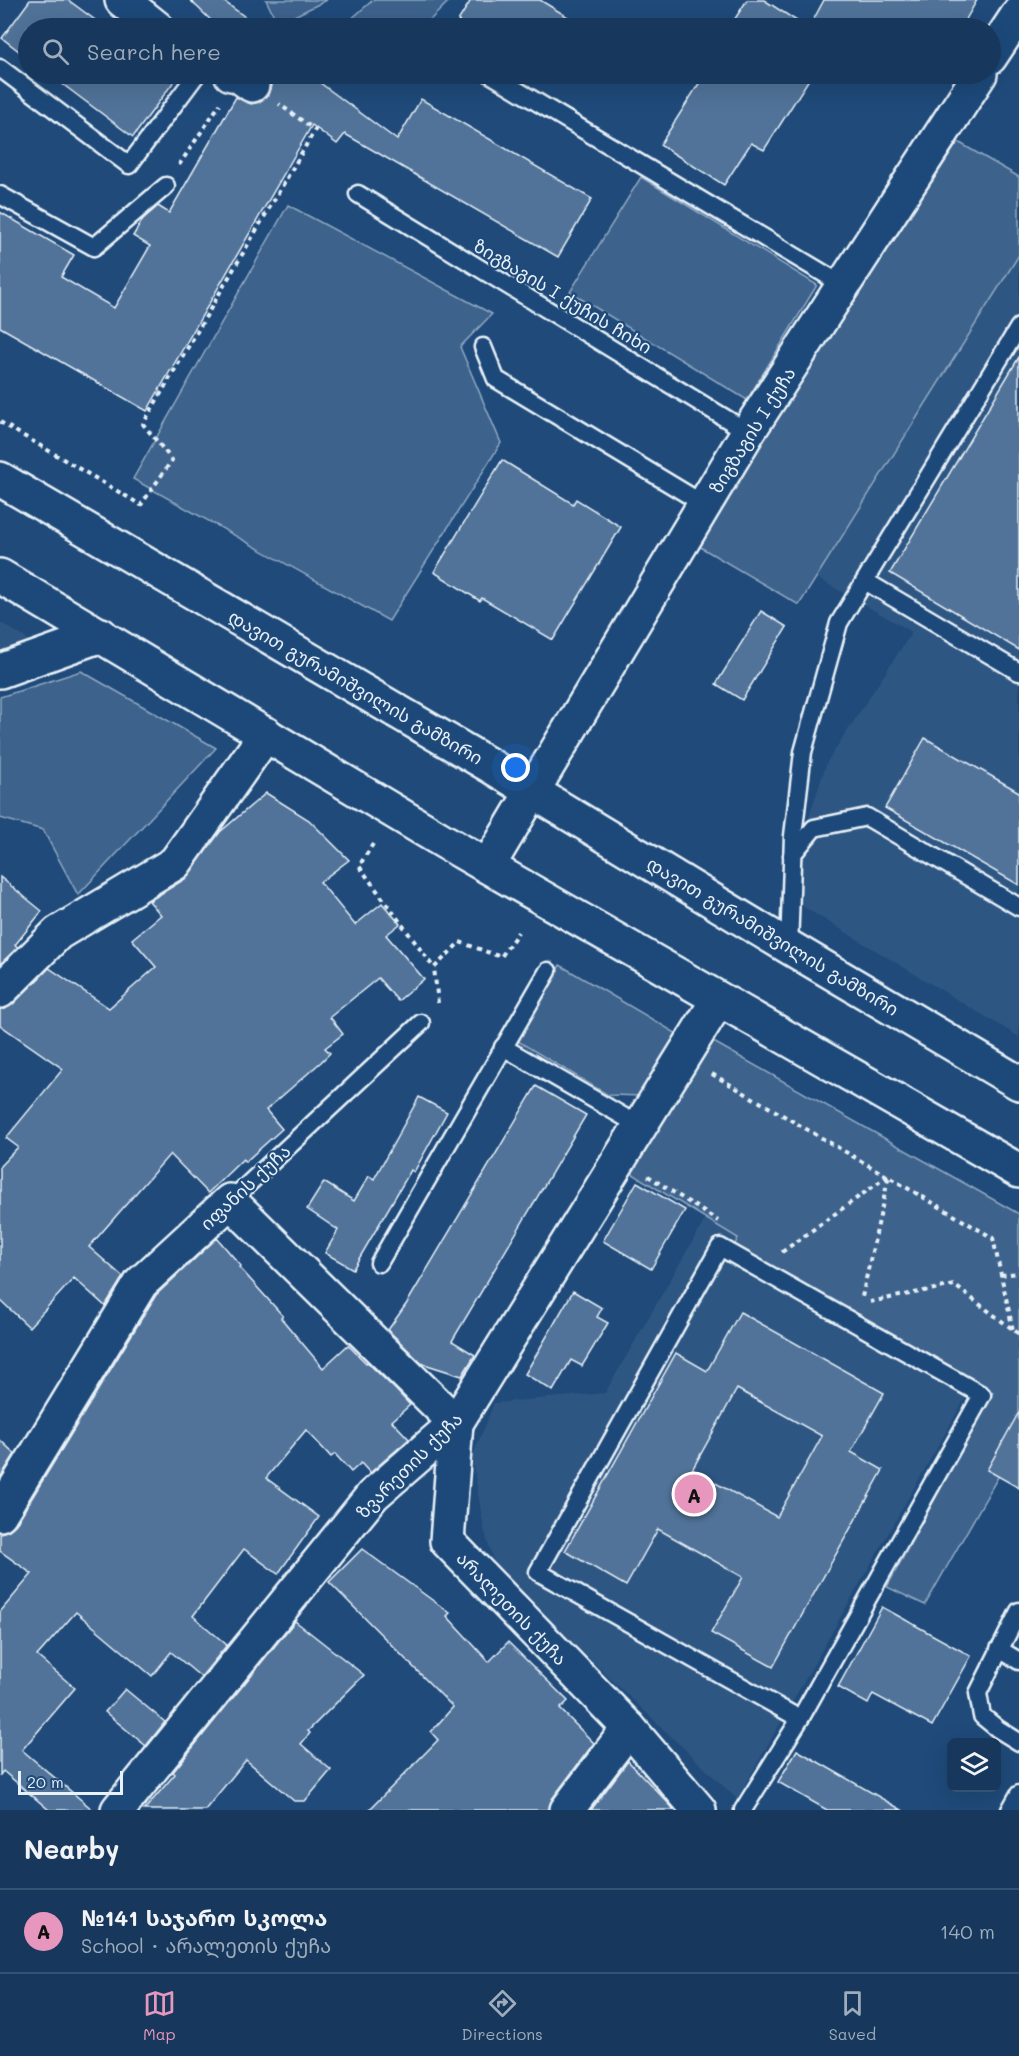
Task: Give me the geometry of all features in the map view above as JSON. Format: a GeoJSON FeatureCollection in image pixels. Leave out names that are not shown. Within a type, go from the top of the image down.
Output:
{"type":"FeatureCollection","features":[{"type":"Feature","properties":{"kind":"street"},"geometry":{"type":"LineString","coordinates":[[122,0],[144,18]]}},
{"type":"Feature","properties":{"kind":"street"},"geometry":{"type":"LineString","coordinates":[[1001,40],[1019,13]]}},
{"type":"Feature","properties":{"kind":"street","name":"ზიგზაგის I ქუჩა"},"geometry":{"type":"LineString","coordinates":[[488,866],[748,432],[974,84]]}},
{"type":"Feature","properties":{"kind":"street","name":"დავით გურამიშვილის გამზირი"},"geometry":{"type":"LineString","coordinates":[[0,479],[532,792],[1019,1083]]}},
{"type":"Feature","properties":{"kind":"street"},"geometry":{"type":"LineString","coordinates":[[0,576],[488,866],[1019,1171]]}},
{"type":"Feature","properties":{"kind":"street"},"geometry":{"type":"LineString","coordinates":[[0,670],[101,635]]}},
{"type":"Feature","properties":{"kind":"street"},"geometry":{"type":"LineString","coordinates":[[0,991],[58,933],[175,863],[266,734]]}},
{"type":"Feature","properties":{"kind":"street","name":"ზვარეთის ქუჩა"},"geometry":{"type":"LineString","coordinates":[[118,1810],[373,1495],[456,1423],[718,1000]]}},
{"type":"Feature","properties":{"kind":"street"},"geometry":{"type":"LineString","coordinates":[[230,1201],[456,1423]]}},
{"type":"Feature","properties":{"kind":"street","name":"იფანის ქუჩა"},"geometry":{"type":"LineString","coordinates":[[0,1514],[141,1283],[230,1201]]}},
{"type":"Feature","properties":{"kind":"street","name":"არალეთის ქუჩა"},"geometry":{"type":"LineString","coordinates":[[456,1423],[447,1541],[629,1728],[699,1810]]}},
{"type":"Feature","properties":{"kind":"street"},"geometry":{"type":"LineString","coordinates":[[567,1810],[629,1728]]}},
{"type":"Feature","properties":{"kind":"lane"},"geometry":{"type":"LineString","coordinates":[[0,68],[18,82]]}},
{"type":"Feature","properties":{"kind":"lane"},"geometry":{"type":"LineString","coordinates":[[21,84],[129,165],[190,84]]}},
{"type":"Feature","properties":{"kind":"lane"},"geometry":{"type":"LineString","coordinates":[[507,84],[843,285]]}},
{"type":"Feature","properties":{"kind":"lane"},"geometry":{"type":"LineString","coordinates":[[0,195],[94,247],[166,186]]}},
{"type":"Feature","properties":{"kind":"lane","name":"ზიგზაგის I ქუჩის ჩიხი"},"geometry":{"type":"LineString","coordinates":[[358,194],[748,432]]}},
{"type":"Feature","properties":{"kind":"lane"},"geometry":{"type":"LineString","coordinates":[[789,947],[792,855],[803,752],[839,623],[1019,327]]}},
{"type":"Feature","properties":{"kind":"lane"},"geometry":{"type":"LineString","coordinates":[[483,347],[496,378],[705,506]]}},
{"type":"Feature","properties":{"kind":"lane"},"geometry":{"type":"LineString","coordinates":[[865,581],[1019,672]]}},
{"type":"Feature","properties":{"kind":"lane"},"geometry":{"type":"LineString","coordinates":[[792,855],[814,828],[867,817],[1019,907]]}},
{"type":"Feature","properties":{"kind":"lane"},"geometry":{"type":"LineString","coordinates":[[379,1263],[548,971]]}},
{"type":"Feature","properties":{"kind":"lane","name":"იფანის ქუჩა"},"geometry":{"type":"LineString","coordinates":[[230,1201],[421,1023]]}},
{"type":"Feature","properties":{"kind":"lane"},"geometry":{"type":"LineString","coordinates":[[503,1047],[640,1126]]}},
{"type":"Feature","properties":{"kind":"lane"},"geometry":{"type":"LineString","coordinates":[[743,1810],[800,1719],[982,1395],[720,1247],[538,1572],[800,1719]]}},
{"type":"Feature","properties":{"kind":"lane"},"geometry":{"type":"LineString","coordinates":[[1019,1611],[978,1693],[982,1716],[1019,1742]]}},
{"type":"Feature","properties":{"kind":"lane"},"geometry":{"type":"LineString","coordinates":[[999,1649],[1019,1661]]}},
{"type":"Feature","properties":{"kind":"lane"},"geometry":{"type":"LineString","coordinates":[[1010,1810],[1019,1794]]}},
{"type":"Feature","properties":{"kind":"path"},"geometry":{"type":"LineString","coordinates":[[166,186],[236,84]]}},
{"type":"Feature","properties":{"kind":"path"},"geometry":{"type":"LineString","coordinates":[[0,422],[141,505],[172,460],[142,424],[315,130],[249,84]]}},
{"type":"Feature","properties":{"kind":"path"},"geometry":{"type":"LineString","coordinates":[[372,844],[359,866],[434,968],[438,1004],[421,1023]]}},
{"type":"Feature","properties":{"kind":"path"},"geometry":{"type":"LineString","coordinates":[[434,968],[460,942],[501,957],[518,932]]}},
{"type":"Feature","properties":{"kind":"path"},"geometry":{"type":"LineString","coordinates":[[682,1056],[993,1238],[1013,1330]]}},
{"type":"Feature","properties":{"kind":"path"},"geometry":{"type":"LineString","coordinates":[[778,1256],[888,1175]]}},
{"type":"Feature","properties":{"kind":"path"},"geometry":{"type":"LineString","coordinates":[[888,1175],[861,1304],[954,1285],[1019,1334]]}},
{"type":"Feature","properties":{"kind":"path"},"geometry":{"type":"LineString","coordinates":[[1001,1275],[1019,1273]]}},
{"type":"Feature","properties":{"kind":"shaded area"},"geometry":{"type":"Polygon","coordinates":[[[266,0],[327,0],[290,18],[275,18],[266,0]]]}},
{"type":"Feature","properties":{"kind":"shaded area"},"geometry":{"type":"Polygon","coordinates":[[[373,0],[450,0],[432,18],[352,18],[373,0]]]}},
{"type":"Feature","properties":{"kind":"shaded area"},"geometry":{"type":"Polygon","coordinates":[[[958,142],[1019,177],[1019,255],[799,605],[695,544],[958,142]]]}},
{"type":"Feature","properties":{"kind":"shaded area"},"geometry":{"type":"Polygon","coordinates":[[[641,177],[817,285],[747,400],[570,292],[641,177]]]}},
{"type":"Feature","properties":{"kind":"shaded area"},"geometry":{"type":"Polygon","coordinates":[[[288,205],[492,314],[460,347],[501,443],[389,621],[133,479],[288,205]]]}},
{"type":"Feature","properties":{"kind":"shaded area"},"geometry":{"type":"Polygon","coordinates":[[[1019,255],[1019,1037],[802,906],[802,838],[827,762],[912,632],[817,578],[1019,255]]]}},
{"type":"Feature","properties":{"kind":"shaded area"},"geometry":{"type":"Polygon","coordinates":[[[0,622],[35,644],[0,659],[0,622]]]}},
{"type":"Feature","properties":{"kind":"shaded area"},"geometry":{"type":"Polygon","coordinates":[[[81,671],[216,748],[78,895],[43,830],[0,818],[0,697],[81,671]]]}},
{"type":"Feature","properties":{"kind":"shaded area"},"geometry":{"type":"Polygon","coordinates":[[[560,965],[684,1038],[646,1096],[608,1095],[516,1040],[560,965]]]}},
{"type":"Feature","properties":{"kind":"shaded area"},"geometry":{"type":"Polygon","coordinates":[[[710,1040],[1019,1214],[1019,1440],[925,1605],[887,1587],[993,1392],[732,1250],[738,1238],[628,1171],[710,1040]]]}},
{"type":"Feature","properties":{"kind":"shaded area"},"geometry":{"type":"Polygon","coordinates":[[[706,1218],[738,1238],[732,1249],[974,1383],[737,1799],[496,1570],[484,1529],[472,1458],[494,1403],[605,1393],[706,1218]]]}},
{"type":"Feature","properties":{"kind":"building"},"geometry":{"type":"Polygon","coordinates":[[[30,0],[68,0],[92,18],[18,18],[18,50],[2,38],[30,0]]]}},
{"type":"Feature","properties":{"kind":"building"},"geometry":{"type":"Polygon","coordinates":[[[190,0],[222,0],[246,18],[209,18],[190,0]]]}},
{"type":"Feature","properties":{"kind":"building"},"geometry":{"type":"Polygon","coordinates":[[[471,0],[540,0],[570,18],[460,18],[471,0]]]}},
{"type":"Feature","properties":{"kind":"building"},"geometry":{"type":"Polygon","coordinates":[[[747,0],[764,0],[792,18],[735,18],[747,0]]]}},
{"type":"Feature","properties":{"kind":"building"},"geometry":{"type":"Polygon","coordinates":[[[824,0],[977,0],[967,18],[814,18],[824,0]]]}},
{"type":"Feature","properties":{"kind":"building"},"geometry":{"type":"Polygon","coordinates":[[[62,84],[172,84],[133,137],[62,84]]]}},
{"type":"Feature","properties":{"kind":"building"},"geometry":{"type":"Polygon","coordinates":[[[270,84],[321,84],[397,140],[421,99],[592,199],[558,257],[345,134],[337,144],[312,125],[147,411],[0,327],[0,212],[74,255],[61,277],[114,308],[150,246],[133,236],[143,219],[158,206],[169,213],[236,97],[251,104],[260,102],[268,95],[270,84]]]}},
{"type":"Feature","properties":{"kind":"building"},"geometry":{"type":"Polygon","coordinates":[[[699,84],[806,84],[764,150],[751,143],[724,185],[660,145],[699,84]]]}},
{"type":"Feature","properties":{"kind":"building"},"geometry":{"type":"Polygon","coordinates":[[[1019,357],[1019,650],[890,573],[1019,357]]]}},
{"type":"Feature","properties":{"kind":"building"},"geometry":{"type":"Polygon","coordinates":[[[502,460],[573,504],[576,499],[621,527],[553,640],[482,598],[480,601],[434,572],[502,460]]]}},
{"type":"Feature","properties":{"kind":"building"},"geometry":{"type":"Polygon","coordinates":[[[761,611],[787,627],[742,700],[716,684],[761,611]]]}},
{"type":"Feature","properties":{"kind":"building"},"geometry":{"type":"Polygon","coordinates":[[[925,738],[1019,792],[1019,885],[885,808],[925,738]]]}},
{"type":"Feature","properties":{"kind":"building"},"geometry":{"type":"Polygon","coordinates":[[[266,793],[309,820],[349,860],[320,882],[355,925],[382,903],[400,924],[386,935],[424,979],[398,1001],[378,978],[330,1017],[343,1034],[325,1048],[330,1053],[266,1110],[282,1129],[245,1162],[243,1159],[208,1193],[170,1154],[89,1247],[123,1277],[105,1306],[74,1278],[29,1327],[0,1300],[0,1166],[18,1147],[6,1138],[63,1069],[0,1025],[0,1009],[13,1004],[49,968],[109,1008],[156,967],[132,939],[161,915],[149,901],[185,879],[220,832],[266,793]]]}},
{"type":"Feature","properties":{"kind":"building"},"geometry":{"type":"Polygon","coordinates":[[[0,877],[42,911],[15,945],[18,947],[0,964],[0,877]]]}},
{"type":"Feature","properties":{"kind":"building"},"geometry":{"type":"Polygon","coordinates":[[[536,1086],[586,1115],[452,1341],[475,1355],[462,1376],[421,1363],[388,1330],[407,1303],[536,1086]]]}},
{"type":"Feature","properties":{"kind":"building"},"geometry":{"type":"Polygon","coordinates":[[[419,1097],[447,1112],[414,1172],[411,1170],[353,1269],[325,1253],[338,1230],[307,1209],[324,1182],[354,1201],[369,1176],[374,1179],[419,1097]]]}},
{"type":"Feature","properties":{"kind":"building"},"geometry":{"type":"Polygon","coordinates":[[[637,1182],[685,1210],[651,1269],[603,1241],[637,1182]]]}},
{"type":"Feature","properties":{"kind":"building"},"geometry":{"type":"Polygon","coordinates":[[[217,1238],[241,1266],[239,1267],[283,1316],[281,1318],[323,1368],[348,1345],[395,1389],[410,1405],[392,1421],[409,1439],[370,1473],[361,1463],[351,1472],[335,1454],[331,1457],[306,1430],[266,1478],[319,1517],[278,1574],[244,1549],[193,1616],[227,1645],[201,1677],[171,1652],[152,1676],[76,1612],[37,1656],[75,1688],[22,1750],[93,1810],[49,1810],[3,1771],[0,1775],[0,1612],[32,1574],[0,1551],[0,1533],[16,1524],[156,1295],[217,1238]]]}},
{"type":"Feature","properties":{"kind":"building"},"geometry":{"type":"Polygon","coordinates":[[[573,1291],[602,1308],[597,1317],[608,1323],[582,1366],[571,1360],[553,1391],[525,1374],[573,1291]]]}},
{"type":"Feature","properties":{"kind":"building"},"geometry":{"type":"Polygon","coordinates":[[[740,1312],[884,1393],[851,1452],[883,1470],[773,1667],[711,1633],[743,1577],[658,1529],[626,1586],[565,1551],[676,1353],[707,1371],[740,1312]],[[737,1389],[692,1470],[777,1517],[822,1436],[737,1389]]]}},
{"type":"Feature","properties":{"kind":"building"},"geometry":{"type":"Polygon","coordinates":[[[1019,1412],[1019,1488],[987,1470],[1019,1412]]]}},
{"type":"Feature","properties":{"kind":"building"},"geometry":{"type":"Polygon","coordinates":[[[0,1440],[15,1454],[0,1478],[0,1440]]]}},
{"type":"Feature","properties":{"kind":"building"},"geometry":{"type":"Polygon","coordinates":[[[362,1549],[450,1613],[447,1616],[489,1662],[508,1642],[568,1701],[560,1709],[594,1743],[552,1799],[549,1810],[369,1810],[438,1740],[431,1732],[453,1707],[329,1582],[362,1549]]]}},
{"type":"Feature","properties":{"kind":"building"},"geometry":{"type":"Polygon","coordinates":[[[882,1607],[971,1656],[932,1726],[873,1694],[868,1704],[838,1687],[882,1607]]]}},
{"type":"Feature","properties":{"kind":"building"},"geometry":{"type":"Polygon","coordinates":[[[295,1621],[364,1675],[308,1731],[310,1733],[301,1744],[331,1770],[305,1801],[294,1801],[246,1760],[205,1810],[144,1810],[175,1774],[173,1772],[295,1621]]]}},
{"type":"Feature","properties":{"kind":"building"},"geometry":{"type":"Polygon","coordinates":[[[125,1689],[165,1722],[146,1746],[105,1712],[125,1689]]]}},
{"type":"Feature","properties":{"kind":"building"},"geometry":{"type":"Polygon","coordinates":[[[797,1750],[902,1810],[827,1810],[778,1782],[797,1750]]]}},
{"type":"Feature","properties":{"kind":"building"},"geometry":{"type":"Polygon","coordinates":[[[628,1761],[671,1806],[674,1810],[591,1810],[628,1761]]]}},
{"type":"Feature","properties":{"kind":"place","name":"№141 საჯარო სკოლა"},"geometry":{"type":"Point","coordinates":[694,1494]}}]}
